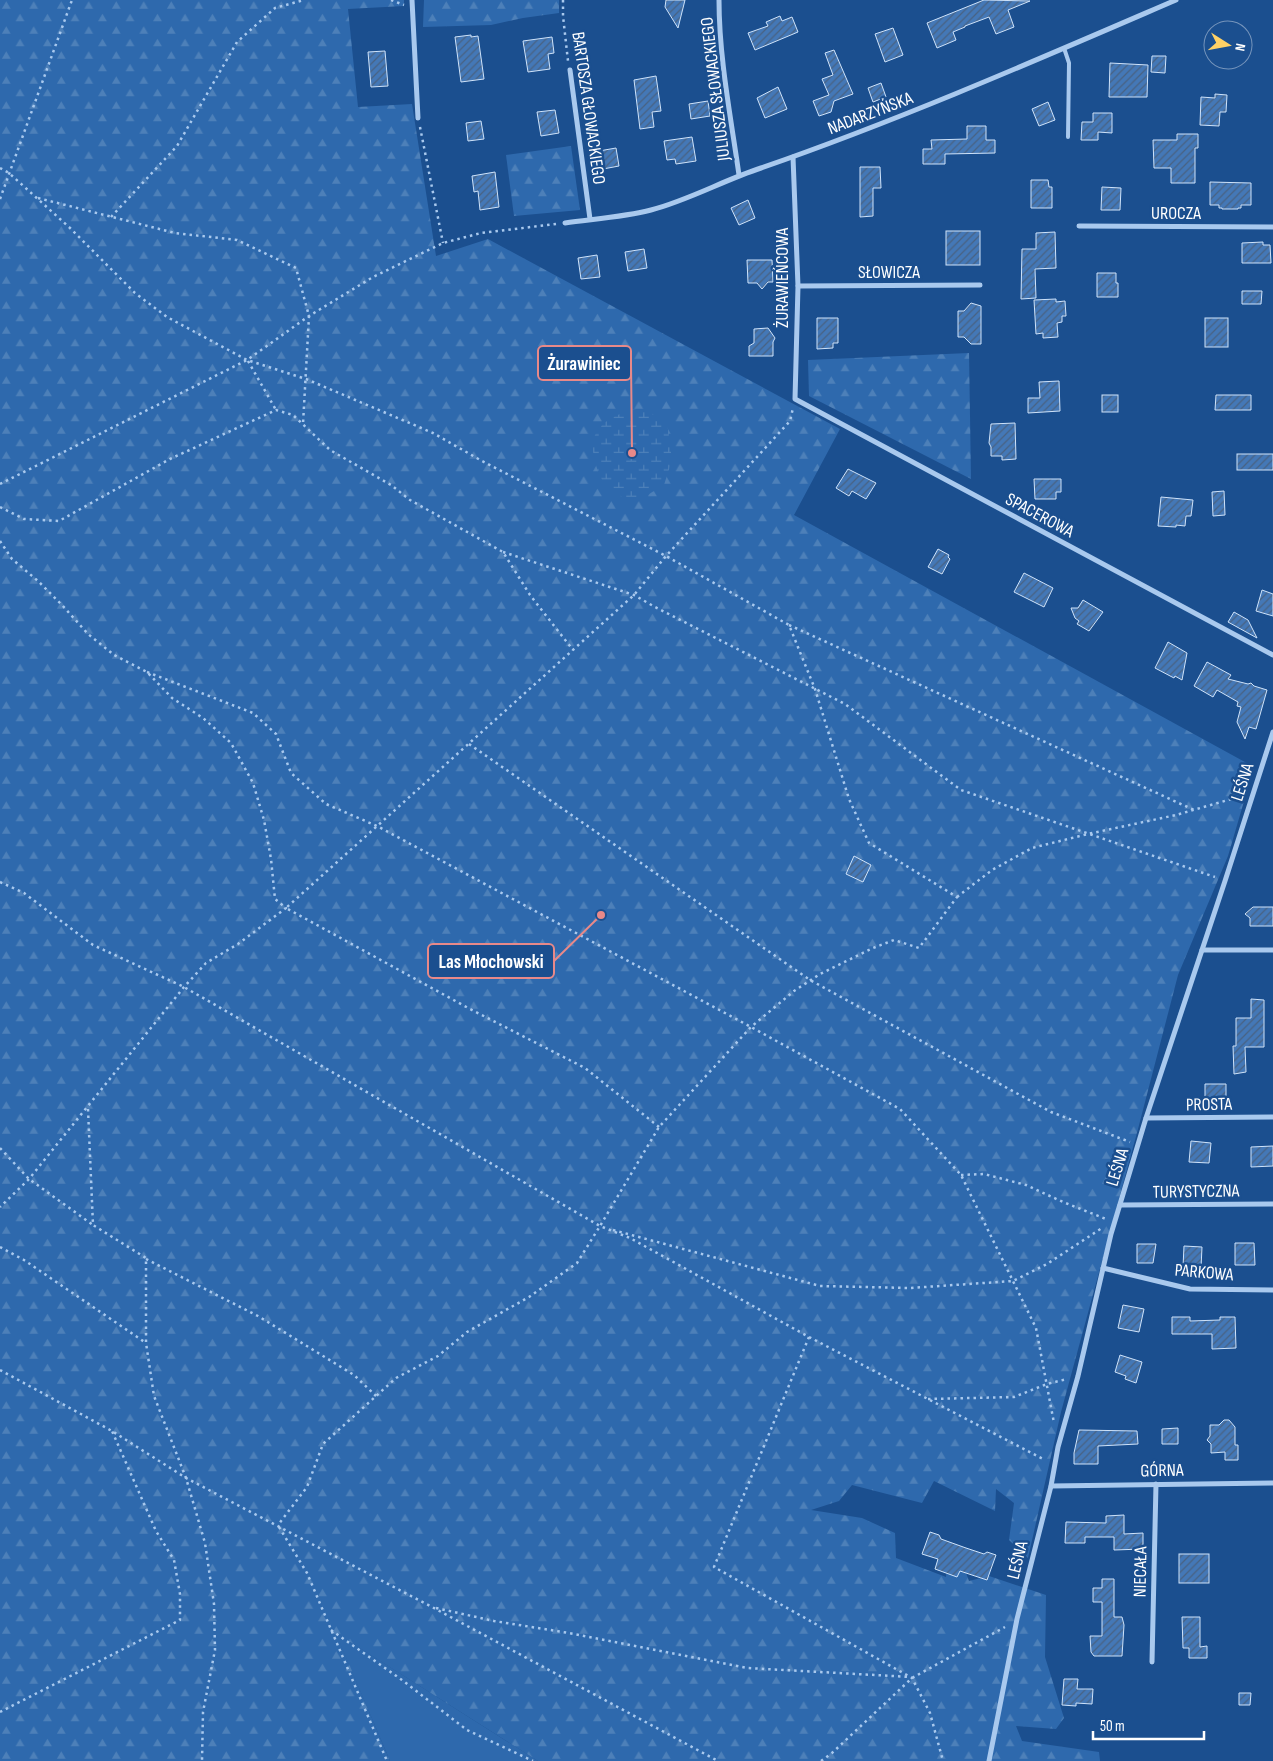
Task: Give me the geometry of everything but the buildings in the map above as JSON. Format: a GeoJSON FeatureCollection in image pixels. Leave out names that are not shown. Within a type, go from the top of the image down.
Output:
{"type":"FeatureCollection","features":[{"type":"Feature","properties":{"kind":"street"},"geometry":{"type":"LineString","coordinates":[[412,0],[418,118]]}},
{"type":"Feature","properties":{"kind":"street","name":"JULIUSZA SŁOWACKIEGO"},"geometry":{"type":"LineString","coordinates":[[719,0],[726,88],[739,175]]}},
{"type":"Feature","properties":{"kind":"street","name":"NADARZYŃSKA"},"geometry":{"type":"LineString","coordinates":[[565,223],[651,210],[689,197],[739,175],[888,121],[1176,0]]}},
{"type":"Feature","properties":{"kind":"street","name":"BARTOSZA GŁOWACKIEGO"},"geometry":{"type":"LineString","coordinates":[[570,70],[590,219]]}},
{"type":"Feature","properties":{"kind":"street","name":"ŻURAWIEŃCOWA"},"geometry":{"type":"LineString","coordinates":[[793,157],[798,286],[795,399]]}},
{"type":"Feature","properties":{"kind":"street","name":"UROCZA"},"geometry":{"type":"LineString","coordinates":[[1080,226],[1273,227]]}},
{"type":"Feature","properties":{"kind":"street","name":"SŁOWICZA"},"geometry":{"type":"LineString","coordinates":[[798,286],[980,285]]}},
{"type":"Feature","properties":{"kind":"street","name":"SPACEROWA"},"geometry":{"type":"LineString","coordinates":[[795,399],[1273,655]]}},
{"type":"Feature","properties":{"kind":"street","name":"LEŚNA"},"geometry":{"type":"LineString","coordinates":[[989,1761],[1017,1619],[1058,1447],[1078,1376],[1111,1234],[1146,1118],[1226,881],[1273,732]]}},
{"type":"Feature","properties":{"kind":"street"},"geometry":{"type":"LineString","coordinates":[[1202,950],[1273,950]]}},
{"type":"Feature","properties":{"kind":"street","name":"PROSTA"},"geometry":{"type":"LineString","coordinates":[[1146,1118],[1273,1117]]}},
{"type":"Feature","properties":{"kind":"street","name":"TURYSTYCZNA"},"geometry":{"type":"LineString","coordinates":[[1120,1206],[1273,1204]]}},
{"type":"Feature","properties":{"kind":"street","name":"PARKOWA"},"geometry":{"type":"LineString","coordinates":[[1103,1268],[1190,1288],[1273,1290]]}},
{"type":"Feature","properties":{"kind":"street","name":"GÓRNA"},"geometry":{"type":"LineString","coordinates":[[1050,1486],[1273,1483]]}},
{"type":"Feature","properties":{"kind":"street","name":"NIECAŁA"},"geometry":{"type":"LineString","coordinates":[[1152,1662],[1156,1484]]}},
{"type":"Feature","properties":{"kind":"lane"},"geometry":{"type":"LineString","coordinates":[[1064,48],[1069,63],[1068,136]]}},
{"type":"Feature","properties":{"kind":"path"},"geometry":{"type":"LineString","coordinates":[[0,199],[72,0]]}},
{"type":"Feature","properties":{"kind":"path"},"geometry":{"type":"LineString","coordinates":[[111,217],[177,146],[237,42],[275,8],[304,0]]}},
{"type":"Feature","properties":{"kind":"path","name":"BARTOSZA GŁOWACKIEGO"},"geometry":{"type":"LineString","coordinates":[[564,0],[563,16],[570,70]]}},
{"type":"Feature","properties":{"kind":"path"},"geometry":{"type":"LineString","coordinates":[[418,118],[443,243]]}},
{"type":"Feature","properties":{"kind":"path"},"geometry":{"type":"LineString","coordinates":[[0,168],[9,173],[70,228],[135,294],[167,317],[247,360],[306,379],[433,433],[482,461],[666,556],[789,625],[1194,810]]}},
{"type":"Feature","properties":{"kind":"path"},"geometry":{"type":"LineString","coordinates":[[36,198],[175,233],[237,240],[296,268],[309,316],[303,425]]}},
{"type":"Feature","properties":{"kind":"path"},"geometry":{"type":"LineString","coordinates":[[0,484],[247,360],[309,316],[373,277],[443,243],[481,233],[565,223]]}},
{"type":"Feature","properties":{"kind":"path"},"geometry":{"type":"LineString","coordinates":[[247,360],[276,410]]}},
{"type":"Feature","properties":{"kind":"path"},"geometry":{"type":"LineString","coordinates":[[0,1207],[29,1179],[184,987],[206,963],[238,944],[286,908],[634,595],[666,556],[790,421],[795,399]]}},
{"type":"Feature","properties":{"kind":"path"},"geometry":{"type":"LineString","coordinates":[[0,507],[24,519],[59,521],[170,459],[276,410],[293,415],[330,450],[391,485],[410,500],[503,552],[634,595],[845,704],[961,790],[1226,881]]}},
{"type":"Feature","properties":{"kind":"path"},"geometry":{"type":"LineString","coordinates":[[0,541],[12,559],[38,581],[88,634],[114,655],[147,672],[253,713],[276,734],[291,773],[326,804],[377,826],[900,1109],[961,1175],[1036,1328],[1058,1447]]}},
{"type":"Feature","properties":{"kind":"path"},"geometry":{"type":"LineString","coordinates":[[503,552],[530,595],[573,650]]}},
{"type":"Feature","properties":{"kind":"path"},"geometry":{"type":"LineString","coordinates":[[789,625],[815,689],[849,799],[869,843],[957,897]]}},
{"type":"Feature","properties":{"kind":"path"},"geometry":{"type":"LineString","coordinates":[[147,672],[172,698],[204,718],[231,743],[254,783],[264,820],[271,859],[275,899],[286,908],[470,1009],[585,1068],[659,1126]]}},
{"type":"Feature","properties":{"kind":"path"},"geometry":{"type":"LineString","coordinates":[[469,744],[810,980],[1051,1112],[1138,1146]]}},
{"type":"Feature","properties":{"kind":"path"},"geometry":{"type":"LineString","coordinates":[[278,1525],[307,1487],[323,1444],[396,1378],[438,1356],[467,1332],[529,1297],[577,1263],[659,1126],[751,1027],[794,991],[810,980],[872,948],[894,940],[919,948],[957,897],[992,870],[1032,848],[1088,834],[1176,816],[1254,792]]}},
{"type":"Feature","properties":{"kind":"path"},"geometry":{"type":"LineString","coordinates":[[0,882],[24,893],[93,945],[184,987],[600,1226],[630,1238],[809,1337],[1055,1464]]}},
{"type":"Feature","properties":{"kind":"path"},"geometry":{"type":"LineString","coordinates":[[88,1108],[93,1225]]}},
{"type":"Feature","properties":{"kind":"path"},"geometry":{"type":"LineString","coordinates":[[0,1148],[29,1179],[93,1225],[146,1258],[258,1316],[354,1375],[376,1396]]}},
{"type":"Feature","properties":{"kind":"path"},"geometry":{"type":"LineString","coordinates":[[961,1175],[984,1174],[1026,1184],[1063,1202],[1112,1221],[1111,1234]]}},
{"type":"Feature","properties":{"kind":"path"},"geometry":{"type":"LineString","coordinates":[[600,1226],[820,1286],[910,1288],[1013,1280],[1046,1264],[1104,1226]]}},
{"type":"Feature","properties":{"kind":"path"},"geometry":{"type":"LineString","coordinates":[[0,1247],[24,1260],[146,1343]]}},
{"type":"Feature","properties":{"kind":"path"},"geometry":{"type":"LineString","coordinates":[[146,1258],[146,1343],[154,1396],[186,1478],[205,1543],[214,1604],[215,1650],[204,1712],[202,1761]]}},
{"type":"Feature","properties":{"kind":"path"},"geometry":{"type":"LineString","coordinates":[[809,1337],[714,1567],[912,1678],[930,1713],[943,1761]]}},
{"type":"Feature","properties":{"kind":"path"},"geometry":{"type":"LineString","coordinates":[[0,1370],[112,1431],[186,1478],[278,1525],[718,1761]]}},
{"type":"Feature","properties":{"kind":"path"},"geometry":{"type":"LineString","coordinates":[[927,1398],[1014,1397],[1047,1384],[1078,1376]]}},
{"type":"Feature","properties":{"kind":"path"},"geometry":{"type":"LineString","coordinates":[[0,1712],[180,1620],[180,1594],[174,1560],[156,1531],[112,1431]]}},
{"type":"Feature","properties":{"kind":"path"},"geometry":{"type":"LineString","coordinates":[[278,1525],[307,1573],[387,1761]]}},
{"type":"Feature","properties":{"kind":"path"},"geometry":{"type":"LineString","coordinates":[[432,1607],[494,1621],[569,1633],[747,1668],[912,1678]]}},
{"type":"Feature","properties":{"kind":"path"},"geometry":{"type":"LineString","coordinates":[[821,1761],[832,1753],[912,1678],[982,1641],[1017,1619]]}},
{"type":"Feature","properties":{"kind":"path"},"geometry":{"type":"LineString","coordinates":[[331,1629],[468,1730],[532,1761]]}},
{"type":"Feature","properties":{"kind":"green space"},"geometry":{"type":"Polygon","coordinates":[[[0,0],[404,0],[404,6],[348,9],[358,107],[412,104],[436,256],[488,239],[840,429],[794,515],[1254,767],[1228,856],[1178,975],[1061,1412],[1028,1558],[1009,1540],[1014,1503],[996,1489],[995,1511],[934,1481],[922,1503],[852,1485],[839,1501],[811,1510],[862,1518],[895,1533],[896,1558],[946,1577],[947,1565],[963,1565],[969,1581],[989,1576],[1046,1595],[1045,1657],[1064,1718],[1056,1729],[1016,1726],[1022,1741],[1099,1752],[1100,1761],[538,1761],[336,1633],[390,1761],[0,1761],[0,0]]]}},
{"type":"Feature","properties":{"kind":"green space"},"geometry":{"type":"Polygon","coordinates":[[[424,0],[559,0],[559,13],[491,25],[423,27],[424,0]]]}},
{"type":"Feature","properties":{"kind":"green space"},"geometry":{"type":"Polygon","coordinates":[[[571,146],[580,210],[514,216],[506,155],[571,146]]]}},
{"type":"Feature","properties":{"kind":"green space"},"geometry":{"type":"Polygon","coordinates":[[[969,353],[971,479],[809,396],[808,360],[969,353]]]}},
{"type":"Feature","properties":{"kind":"green space"},"geometry":{"type":"Polygon","coordinates":[[[633,409],[650,413],[667,422],[672,460],[664,485],[644,497],[629,501],[605,484],[596,466],[593,447],[594,438],[602,425],[608,420],[633,409]]]}},
{"type":"Feature","properties":{"kind":"green space"},"geometry":{"type":"Polygon","coordinates":[[[335,1632],[535,1759],[538,1761],[390,1761],[335,1632]]]}},
{"type":"Feature","properties":{"kind":"place","name":"Żurawiniec"},"geometry":{"type":"Point","coordinates":[632,453]}},
{"type":"Feature","properties":{"kind":"place","name":"Las Młochowski"},"geometry":{"type":"Point","coordinates":[601,915]}}]}
